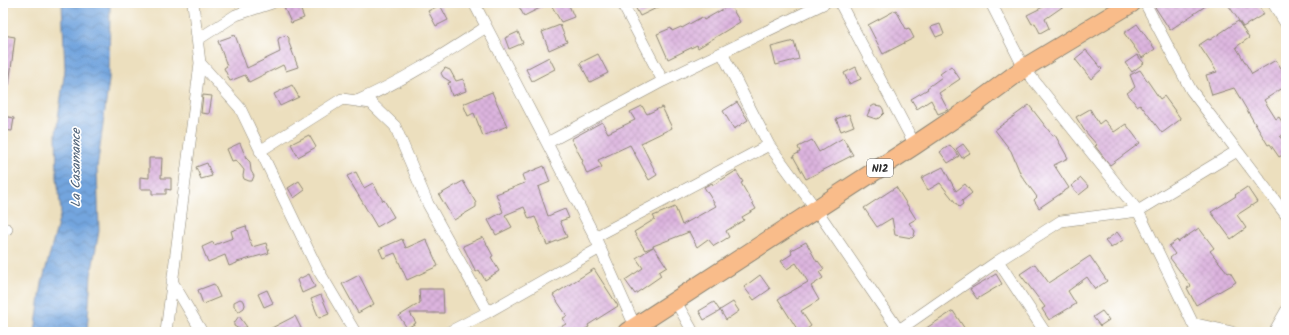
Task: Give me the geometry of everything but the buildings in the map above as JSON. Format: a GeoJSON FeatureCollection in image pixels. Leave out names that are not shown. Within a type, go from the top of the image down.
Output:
{"type":"FeatureCollection","features":[{"type":"Feature","properties":{"kind":"main road","name":"N12"},"geometry":{"type":"LineString","coordinates":[[631,329],[915,145],[970,108],[1024,68],[1132,3]]}},
{"type":"Feature","properties":{"kind":"street"},"geometry":{"type":"LineString","coordinates":[[166,332],[200,63],[193,3]]}},
{"type":"Feature","properties":{"kind":"street"},"geometry":{"type":"LineString","coordinates":[[197,40],[236,15],[272,3]]}},
{"type":"Feature","properties":{"kind":"street"},"geometry":{"type":"LineString","coordinates":[[474,3],[548,143],[595,237],[631,329]]}},
{"type":"Feature","properties":{"kind":"street"},"geometry":{"type":"LineString","coordinates":[[622,3],[663,81]]}},
{"type":"Feature","properties":{"kind":"street"},"geometry":{"type":"LineString","coordinates":[[548,143],[663,81],[825,3]]}},
{"type":"Feature","properties":{"kind":"street"},"geometry":{"type":"LineString","coordinates":[[840,3],[915,145]]}},
{"type":"Feature","properties":{"kind":"street"},"geometry":{"type":"LineString","coordinates":[[992,3],[1024,68],[1138,211],[1194,327],[1232,332]]}},
{"type":"Feature","properties":{"kind":"street"},"geometry":{"type":"LineString","coordinates":[[1145,3],[1191,90],[1286,215]]}},
{"type":"Feature","properties":{"kind":"street"},"geometry":{"type":"LineString","coordinates":[[1273,3],[1286,24]]}},
{"type":"Feature","properties":{"kind":"street"},"geometry":{"type":"LineString","coordinates":[[356,101],[384,89],[411,74],[486,27]]}},
{"type":"Feature","properties":{"kind":"street"},"geometry":{"type":"LineString","coordinates":[[722,53],[769,145],[816,209],[898,332],[998,261],[1061,222],[1138,211],[1237,151]]}},
{"type":"Feature","properties":{"kind":"street"},"geometry":{"type":"LineString","coordinates":[[200,63],[240,108],[317,268],[355,332]]}},
{"type":"Feature","properties":{"kind":"street"},"geometry":{"type":"LineString","coordinates":[[260,151],[342,99],[371,103],[394,126],[428,204],[488,312]]}},
{"type":"Feature","properties":{"kind":"street"},"geometry":{"type":"LineString","coordinates":[[595,237],[769,145]]}},
{"type":"Feature","properties":{"kind":"street"},"geometry":{"type":"LineString","coordinates":[[450,332],[600,248]]}},
{"type":"Feature","properties":{"kind":"street"},"geometry":{"type":"LineString","coordinates":[[998,261],[1045,332]]}},
{"type":"Feature","properties":{"kind":"street"},"geometry":{"type":"LineString","coordinates":[[172,281],[202,332]]}},
{"type":"Feature","properties":{"kind":"street"},"geometry":{"type":"LineString","coordinates":[[675,300],[693,332]]}},
{"type":"Feature","properties":{"kind":"street"},"geometry":{"type":"LineString","coordinates":[[1274,332],[1286,311]]}},
{"type":"Feature","properties":{"kind":"water","name":"La Casamance"},"geometry":{"type":"Polygon","coordinates":[[[62,3],[110,3],[109,80],[97,169],[99,231],[91,275],[87,332],[35,332],[42,283],[61,212],[57,177],[56,133],[65,69],[62,3]]]}}]}
